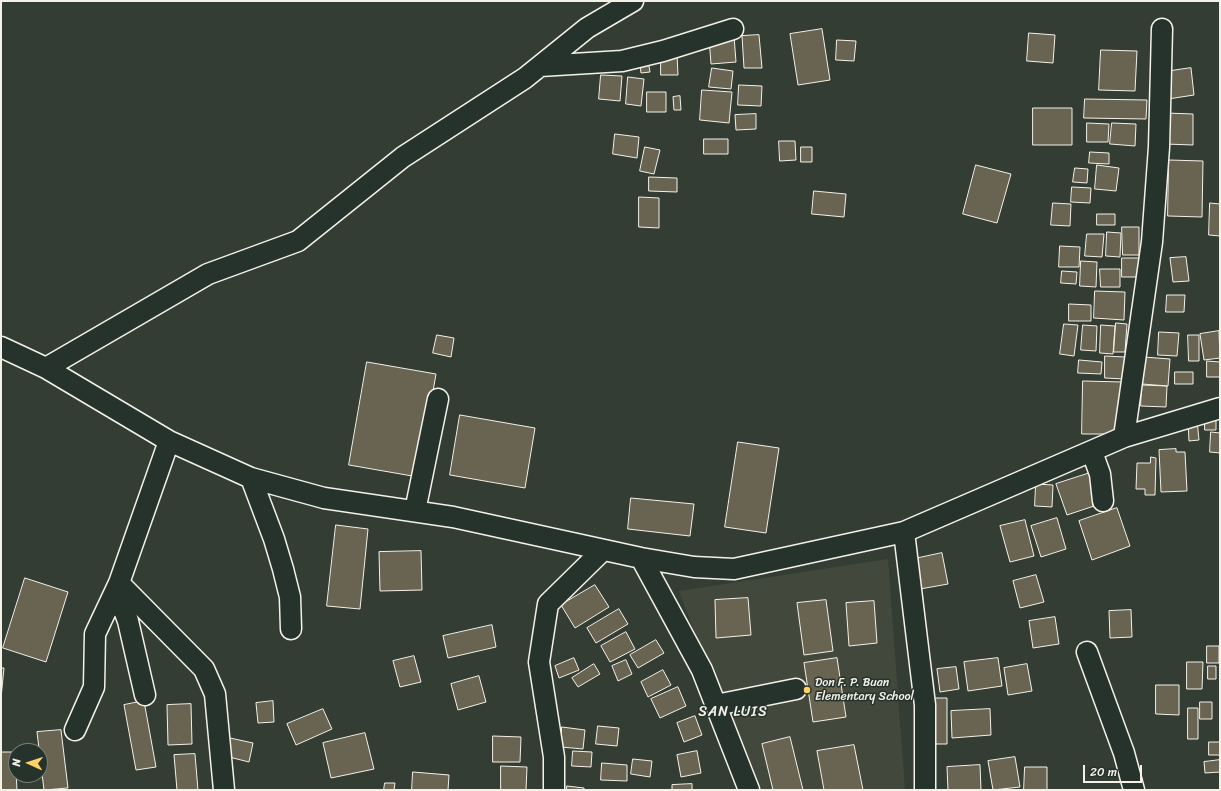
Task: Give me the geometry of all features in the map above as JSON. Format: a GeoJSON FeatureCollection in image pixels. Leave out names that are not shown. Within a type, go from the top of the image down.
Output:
{"type":"FeatureCollection","features":[{"type":"Feature","properties":{"kind":"street"},"geometry":{"type":"LineString","coordinates":[[46,368],[208,274],[298,241],[403,158],[525,78],[587,28],[633,1]]}},
{"type":"Feature","properties":{"kind":"street"},"geometry":{"type":"LineString","coordinates":[[540,66],[622,61],[663,51],[733,29]]}},
{"type":"Feature","properties":{"kind":"street"},"geometry":{"type":"LineString","coordinates":[[1124,437],[1152,242],[1159,147],[1162,30]]}},
{"type":"Feature","properties":{"kind":"street"},"geometry":{"type":"LineString","coordinates":[[5,352],[46,368],[169,441],[251,478],[324,498],[453,517],[641,558],[694,567],[734,569],[904,532],[1124,437],[1220,408]]}},
{"type":"Feature","properties":{"kind":"street"},"geometry":{"type":"LineString","coordinates":[[415,511],[438,399]]}},
{"type":"Feature","properties":{"kind":"street"},"geometry":{"type":"LineString","coordinates":[[75,730],[94,687],[95,634],[115,591],[169,441]]}},
{"type":"Feature","properties":{"kind":"street"},"geometry":{"type":"LineString","coordinates":[[1092,452],[1100,474],[1103,501]]}},
{"type":"Feature","properties":{"kind":"street"},"geometry":{"type":"LineString","coordinates":[[251,478],[274,539],[283,569],[290,597],[291,629]]}},
{"type":"Feature","properties":{"kind":"street"},"geometry":{"type":"LineString","coordinates":[[904,532],[925,705],[925,790]]}},
{"type":"Feature","properties":{"kind":"street"},"geometry":{"type":"LineString","coordinates":[[554,790],[554,757],[539,662],[548,604],[603,550]]}},
{"type":"Feature","properties":{"kind":"street"},"geometry":{"type":"LineString","coordinates":[[641,558],[702,670],[749,790]]}},
{"type":"Feature","properties":{"kind":"street"},"geometry":{"type":"LineString","coordinates":[[115,591],[128,621],[145,695]]}},
{"type":"Feature","properties":{"kind":"street"},"geometry":{"type":"LineString","coordinates":[[115,591],[204,669],[215,694],[224,790]]}},
{"type":"Feature","properties":{"kind":"street"},"geometry":{"type":"LineString","coordinates":[[1087,652],[1124,753],[1134,790]]}},
{"type":"Feature","properties":{"kind":"street"},"geometry":{"type":"LineString","coordinates":[[716,705],[796,689]]}},
{"type":"Feature","properties":{"kind":"shaded area","name":"Don F. P. Buan Elementary School"},"geometry":{"type":"Polygon","coordinates":[[[888,559],[905,790],[754,790],[679,591],[888,559]]]}},
{"type":"Feature","properties":{"kind":"building"},"geometry":{"type":"Polygon","coordinates":[[[822,29],[830,80],[798,85],[790,34],[822,29]]]}},
{"type":"Feature","properties":{"kind":"building"},"geometry":{"type":"Polygon","coordinates":[[[1029,33],[1055,35],[1053,63],[1027,61],[1029,33]]]}},
{"type":"Feature","properties":{"kind":"building"},"geometry":{"type":"Polygon","coordinates":[[[759,35],[762,68],[744,68],[742,36],[759,35]]]}},
{"type":"Feature","properties":{"kind":"building"},"geometry":{"type":"Polygon","coordinates":[[[734,36],[736,62],[711,64],[709,38],[734,36]]]}},
{"type":"Feature","properties":{"kind":"building"},"geometry":{"type":"Polygon","coordinates":[[[837,40],[856,41],[854,61],[836,60],[837,40]]]}},
{"type":"Feature","properties":{"kind":"building"},"geometry":{"type":"Polygon","coordinates":[[[1101,50],[1137,51],[1135,91],[1099,90],[1101,50]]]}},
{"type":"Feature","properties":{"kind":"building"},"geometry":{"type":"Polygon","coordinates":[[[661,54],[677,54],[678,75],[661,75],[661,54]]]}},
{"type":"Feature","properties":{"kind":"building"},"geometry":{"type":"Polygon","coordinates":[[[647,55],[650,72],[641,73],[639,57],[647,55]]]}},
{"type":"Feature","properties":{"kind":"building"},"geometry":{"type":"Polygon","coordinates":[[[712,68],[733,71],[731,89],[709,87],[712,68]]]}},
{"type":"Feature","properties":{"kind":"building"},"geometry":{"type":"Polygon","coordinates":[[[1191,68],[1194,95],[1168,99],[1164,72],[1191,68]]]}},
{"type":"Feature","properties":{"kind":"building"},"geometry":{"type":"Polygon","coordinates":[[[601,75],[622,76],[620,101],[599,99],[601,75]]]}},
{"type":"Feature","properties":{"kind":"building"},"geometry":{"type":"Polygon","coordinates":[[[628,77],[644,79],[641,106],[626,104],[628,77]]]}},
{"type":"Feature","properties":{"kind":"building"},"geometry":{"type":"Polygon","coordinates":[[[739,85],[762,86],[761,106],[738,105],[739,85]]]}},
{"type":"Feature","properties":{"kind":"building"},"geometry":{"type":"Polygon","coordinates":[[[702,90],[732,92],[729,123],[700,120],[702,90]]]}},
{"type":"Feature","properties":{"kind":"building"},"geometry":{"type":"Polygon","coordinates":[[[647,92],[666,92],[666,112],[647,112],[647,92]]]}},
{"type":"Feature","properties":{"kind":"building"},"geometry":{"type":"Polygon","coordinates":[[[680,96],[681,110],[674,110],[673,97],[680,96]]]}},
{"type":"Feature","properties":{"kind":"building"},"geometry":{"type":"Polygon","coordinates":[[[1085,99],[1147,100],[1146,119],[1084,118],[1085,99]]]}},
{"type":"Feature","properties":{"kind":"building"},"geometry":{"type":"Polygon","coordinates":[[[1033,108],[1072,108],[1072,145],[1033,145],[1033,108]]]}},
{"type":"Feature","properties":{"kind":"building"},"geometry":{"type":"Polygon","coordinates":[[[1166,113],[1193,114],[1193,145],[1165,144],[1166,113]]]}},
{"type":"Feature","properties":{"kind":"building"},"geometry":{"type":"Polygon","coordinates":[[[756,114],[756,129],[736,130],[735,115],[756,114]]]}},
{"type":"Feature","properties":{"kind":"building"},"geometry":{"type":"Polygon","coordinates":[[[1087,123],[1109,124],[1108,142],[1087,142],[1087,123]]]}},
{"type":"Feature","properties":{"kind":"building"},"geometry":{"type":"Polygon","coordinates":[[[1112,123],[1136,124],[1135,146],[1110,144],[1112,123]]]}},
{"type":"Feature","properties":{"kind":"building"},"geometry":{"type":"Polygon","coordinates":[[[615,134],[639,137],[637,158],[613,154],[615,134]]]}},
{"type":"Feature","properties":{"kind":"building"},"geometry":{"type":"Polygon","coordinates":[[[704,139],[728,139],[728,154],[704,154],[704,139]]]}},
{"type":"Feature","properties":{"kind":"building"},"geometry":{"type":"Polygon","coordinates":[[[779,141],[795,141],[796,160],[780,161],[779,141]]]}},
{"type":"Feature","properties":{"kind":"building"},"geometry":{"type":"Polygon","coordinates":[[[645,147],[660,150],[654,174],[640,171],[645,147]]]}},
{"type":"Feature","properties":{"kind":"building"},"geometry":{"type":"Polygon","coordinates":[[[801,147],[812,147],[812,162],[801,162],[801,147]]]}},
{"type":"Feature","properties":{"kind":"building"},"geometry":{"type":"Polygon","coordinates":[[[1090,152],[1109,153],[1109,164],[1089,163],[1090,152]]]}},
{"type":"Feature","properties":{"kind":"building"},"geometry":{"type":"Polygon","coordinates":[[[1169,160],[1203,161],[1202,217],[1168,216],[1169,160]]]}},
{"type":"Feature","properties":{"kind":"building"},"geometry":{"type":"Polygon","coordinates":[[[976,165],[1011,174],[997,223],[963,214],[976,165]]]}},
{"type":"Feature","properties":{"kind":"building"},"geometry":{"type":"Polygon","coordinates":[[[1097,165],[1119,168],[1116,191],[1095,189],[1097,165]]]}},
{"type":"Feature","properties":{"kind":"building"},"geometry":{"type":"Polygon","coordinates":[[[1075,168],[1088,169],[1087,183],[1073,182],[1075,168]]]}},
{"type":"Feature","properties":{"kind":"building"},"geometry":{"type":"Polygon","coordinates":[[[649,177],[677,178],[677,192],[649,191],[649,177]]]}},
{"type":"Feature","properties":{"kind":"building"},"geometry":{"type":"Polygon","coordinates":[[[1072,187],[1091,188],[1090,203],[1071,202],[1072,187]]]}},
{"type":"Feature","properties":{"kind":"building"},"geometry":{"type":"Polygon","coordinates":[[[814,191],[846,194],[844,217],[812,214],[814,191]]]}},
{"type":"Feature","properties":{"kind":"building"},"geometry":{"type":"Polygon","coordinates":[[[639,197],[659,198],[659,228],[639,227],[639,197]]]}},
{"type":"Feature","properties":{"kind":"building"},"geometry":{"type":"Polygon","coordinates":[[[1053,203],[1071,204],[1070,226],[1051,225],[1053,203]]]}},
{"type":"Feature","properties":{"kind":"building"},"geometry":{"type":"Polygon","coordinates":[[[1210,203],[1220,204],[1220,236],[1209,235],[1210,203]]]}},
{"type":"Feature","properties":{"kind":"building"},"geometry":{"type":"Polygon","coordinates":[[[1097,214],[1115,214],[1115,225],[1097,225],[1097,214]]]}},
{"type":"Feature","properties":{"kind":"building"},"geometry":{"type":"Polygon","coordinates":[[[1122,227],[1139,227],[1139,255],[1123,255],[1122,227]]]}},
{"type":"Feature","properties":{"kind":"building"},"geometry":{"type":"Polygon","coordinates":[[[1107,232],[1121,233],[1120,257],[1106,256],[1107,232]]]}},
{"type":"Feature","properties":{"kind":"building"},"geometry":{"type":"Polygon","coordinates":[[[1087,234],[1104,234],[1102,257],[1085,256],[1087,234]]]}},
{"type":"Feature","properties":{"kind":"building"},"geometry":{"type":"Polygon","coordinates":[[[1060,246],[1080,247],[1079,267],[1059,267],[1060,246]]]}},
{"type":"Feature","properties":{"kind":"building"},"geometry":{"type":"Polygon","coordinates":[[[1186,257],[1189,281],[1173,282],[1170,258],[1186,257]]]}},
{"type":"Feature","properties":{"kind":"building"},"geometry":{"type":"Polygon","coordinates":[[[1122,258],[1141,258],[1141,277],[1122,277],[1122,258]]]}},
{"type":"Feature","properties":{"kind":"building"},"geometry":{"type":"Polygon","coordinates":[[[1081,261],[1097,262],[1096,287],[1080,286],[1081,261]]]}},
{"type":"Feature","properties":{"kind":"building"},"geometry":{"type":"Polygon","coordinates":[[[1100,269],[1120,269],[1120,287],[1101,287],[1100,269]]]}},
{"type":"Feature","properties":{"kind":"building"},"geometry":{"type":"Polygon","coordinates":[[[1062,271],[1077,272],[1076,284],[1061,283],[1062,271]]]}},
{"type":"Feature","properties":{"kind":"building"},"geometry":{"type":"Polygon","coordinates":[[[1095,291],[1125,292],[1124,320],[1094,318],[1095,291]]]}},
{"type":"Feature","properties":{"kind":"building"},"geometry":{"type":"Polygon","coordinates":[[[1167,295],[1185,295],[1184,312],[1166,312],[1167,295]]]}},
{"type":"Feature","properties":{"kind":"building"},"geometry":{"type":"Polygon","coordinates":[[[1069,304],[1091,305],[1091,321],[1069,321],[1069,304]]]}},
{"type":"Feature","properties":{"kind":"building"},"geometry":{"type":"Polygon","coordinates":[[[1116,323],[1127,324],[1125,352],[1114,352],[1116,323]]]}},
{"type":"Feature","properties":{"kind":"building"},"geometry":{"type":"Polygon","coordinates":[[[1064,324],[1078,325],[1074,356],[1060,354],[1064,324]]]}},
{"type":"Feature","properties":{"kind":"building"},"geometry":{"type":"Polygon","coordinates":[[[1083,325],[1097,326],[1096,351],[1081,350],[1083,325]]]}},
{"type":"Feature","properties":{"kind":"building"},"geometry":{"type":"Polygon","coordinates":[[[1101,325],[1115,326],[1113,354],[1100,353],[1101,325]]]}},
{"type":"Feature","properties":{"kind":"building"},"geometry":{"type":"Polygon","coordinates":[[[1219,331],[1220,358],[1204,360],[1200,334],[1219,331]]]}},
{"type":"Feature","properties":{"kind":"building"},"geometry":{"type":"Polygon","coordinates":[[[1159,332],[1179,333],[1177,356],[1158,355],[1159,332]]]}},
{"type":"Feature","properties":{"kind":"building"},"geometry":{"type":"Polygon","coordinates":[[[437,335],[454,338],[451,357],[433,353],[437,335]]]}},
{"type":"Feature","properties":{"kind":"building"},"geometry":{"type":"Polygon","coordinates":[[[1188,335],[1199,335],[1199,361],[1189,361],[1188,335]]]}},
{"type":"Feature","properties":{"kind":"building"},"geometry":{"type":"Polygon","coordinates":[[[1105,356],[1125,357],[1124,379],[1105,378],[1105,356]]]}},
{"type":"Feature","properties":{"kind":"building"},"geometry":{"type":"Polygon","coordinates":[[[1144,357],[1170,359],[1168,386],[1142,384],[1144,357]]]}},
{"type":"Feature","properties":{"kind":"building"},"geometry":{"type":"Polygon","coordinates":[[[1079,360],[1102,362],[1101,374],[1078,373],[1079,360]]]}},
{"type":"Feature","properties":{"kind":"building"},"geometry":{"type":"Polygon","coordinates":[[[1207,361],[1220,362],[1220,377],[1207,377],[1207,361]]]}},
{"type":"Feature","properties":{"kind":"building"},"geometry":{"type":"Polygon","coordinates":[[[367,362],[436,374],[418,477],[349,465],[367,362]]]}},
{"type":"Feature","properties":{"kind":"building"},"geometry":{"type":"Polygon","coordinates":[[[1175,372],[1193,372],[1193,384],[1175,384],[1175,372]]]}},
{"type":"Feature","properties":{"kind":"building"},"geometry":{"type":"Polygon","coordinates":[[[1083,381],[1123,382],[1121,434],[1082,434],[1083,381]]]}},
{"type":"Feature","properties":{"kind":"building"},"geometry":{"type":"Polygon","coordinates":[[[1142,385],[1167,386],[1166,407],[1141,406],[1142,385]]]}},
{"type":"Feature","properties":{"kind":"building"},"geometry":{"type":"Polygon","coordinates":[[[460,415],[535,428],[525,488],[450,475],[460,415]]]}},
{"type":"Feature","properties":{"kind":"building"},"geometry":{"type":"Polygon","coordinates":[[[1205,416],[1216,416],[1216,430],[1205,430],[1205,416]]]}},
{"type":"Feature","properties":{"kind":"building"},"geometry":{"type":"Polygon","coordinates":[[[1197,420],[1199,440],[1189,441],[1188,421],[1197,420]]]}},
{"type":"Feature","properties":{"kind":"building"},"geometry":{"type":"Polygon","coordinates":[[[1211,432],[1220,433],[1220,453],[1210,452],[1211,432]]]}},
{"type":"Feature","properties":{"kind":"building"},"geometry":{"type":"Polygon","coordinates":[[[738,442],[779,448],[766,533],[725,527],[738,442]]]}},
{"type":"Feature","properties":{"kind":"building"},"geometry":{"type":"Polygon","coordinates":[[[1176,449],[1176,452],[1185,452],[1187,491],[1161,492],[1159,450],[1176,449]]]}},
{"type":"Feature","properties":{"kind":"building"},"geometry":{"type":"Polygon","coordinates":[[[1151,457],[1156,458],[1155,495],[1145,495],[1145,489],[1136,489],[1137,463],[1150,463],[1151,457]]]}},
{"type":"Feature","properties":{"kind":"building"},"geometry":{"type":"Polygon","coordinates":[[[1090,473],[1100,504],[1067,515],[1056,484],[1090,473]]]}},
{"type":"Feature","properties":{"kind":"building"},"geometry":{"type":"Polygon","coordinates":[[[1036,484],[1053,485],[1052,507],[1035,506],[1036,484]]]}},
{"type":"Feature","properties":{"kind":"building"},"geometry":{"type":"Polygon","coordinates":[[[631,498],[694,504],[690,536],[628,529],[631,498]]]}},
{"type":"Feature","properties":{"kind":"building"},"geometry":{"type":"Polygon","coordinates":[[[1117,508],[1130,546],[1092,560],[1079,521],[1117,508]]]}},
{"type":"Feature","properties":{"kind":"building"},"geometry":{"type":"Polygon","coordinates":[[[1057,518],[1066,549],[1041,557],[1031,526],[1057,518]]]}},
{"type":"Feature","properties":{"kind":"building"},"geometry":{"type":"Polygon","coordinates":[[[1025,520],[1034,556],[1010,562],[1000,526],[1025,520]]]}},
{"type":"Feature","properties":{"kind":"building"},"geometry":{"type":"Polygon","coordinates":[[[336,525],[368,529],[360,609],[327,606],[336,525]]]}},
{"type":"Feature","properties":{"kind":"building"},"geometry":{"type":"Polygon","coordinates":[[[421,551],[422,590],[380,591],[379,552],[421,551]]]}},
{"type":"Feature","properties":{"kind":"building"},"geometry":{"type":"Polygon","coordinates":[[[942,553],[948,584],[920,589],[914,559],[942,553]]]}},
{"type":"Feature","properties":{"kind":"building"},"geometry":{"type":"Polygon","coordinates":[[[1036,575],[1044,602],[1020,608],[1013,581],[1036,575]]]}},
{"type":"Feature","properties":{"kind":"building"},"geometry":{"type":"Polygon","coordinates":[[[25,578],[68,592],[46,662],[3,648],[25,578]]]}},
{"type":"Feature","properties":{"kind":"building"},"geometry":{"type":"Polygon","coordinates":[[[595,585],[609,607],[575,628],[561,605],[595,585]]]}},
{"type":"Feature","properties":{"kind":"building"},"geometry":{"type":"Polygon","coordinates":[[[748,598],[751,635],[716,638],[715,600],[748,598]]]}},
{"type":"Feature","properties":{"kind":"building"},"geometry":{"type":"Polygon","coordinates":[[[826,600],[833,651],[804,655],[797,603],[826,600]]]}},
{"type":"Feature","properties":{"kind":"building"},"geometry":{"type":"Polygon","coordinates":[[[874,601],[877,643],[849,646],[846,603],[874,601]]]}},
{"type":"Feature","properties":{"kind":"building"},"geometry":{"type":"Polygon","coordinates":[[[619,609],[628,624],[596,643],[587,628],[619,609]]]}},
{"type":"Feature","properties":{"kind":"building"},"geometry":{"type":"Polygon","coordinates":[[[1131,610],[1132,637],[1110,638],[1109,611],[1131,610]]]}},
{"type":"Feature","properties":{"kind":"building"},"geometry":{"type":"Polygon","coordinates":[[[1055,617],[1059,644],[1033,648],[1029,621],[1055,617]]]}},
{"type":"Feature","properties":{"kind":"building"},"geometry":{"type":"Polygon","coordinates":[[[492,625],[496,647],[448,658],[443,636],[492,625]]]}},
{"type":"Feature","properties":{"kind":"building"},"geometry":{"type":"Polygon","coordinates":[[[626,632],[635,649],[610,662],[601,646],[626,632]]]}},
{"type":"Feature","properties":{"kind":"building"},"geometry":{"type":"Polygon","coordinates":[[[656,640],[664,653],[638,668],[630,655],[656,640]]]}},
{"type":"Feature","properties":{"kind":"building"},"geometry":{"type":"Polygon","coordinates":[[[1207,646],[1219,646],[1219,663],[1207,663],[1207,646]]]}},
{"type":"Feature","properties":{"kind":"building"},"geometry":{"type":"Polygon","coordinates":[[[414,656],[421,682],[400,687],[393,661],[414,656]]]}},
{"type":"Feature","properties":{"kind":"building"},"geometry":{"type":"Polygon","coordinates":[[[574,658],[579,670],[559,678],[555,666],[574,658]]]}},
{"type":"Feature","properties":{"kind":"building"},"geometry":{"type":"Polygon","coordinates":[[[837,658],[846,717],[813,722],[804,663],[837,658]]]}},
{"type":"Feature","properties":{"kind":"building"},"geometry":{"type":"Polygon","coordinates":[[[998,658],[1002,686],[968,691],[964,662],[998,658]]]}},
{"type":"Feature","properties":{"kind":"building"},"geometry":{"type":"Polygon","coordinates":[[[626,660],[632,674],[618,681],[612,666],[626,660]]]}},
{"type":"Feature","properties":{"kind":"building"},"geometry":{"type":"Polygon","coordinates":[[[1187,662],[1203,662],[1202,689],[1187,689],[1187,662]]]}},
{"type":"Feature","properties":{"kind":"building"},"geometry":{"type":"Polygon","coordinates":[[[594,664],[600,674],[578,687],[572,678],[594,664]]]}},
{"type":"Feature","properties":{"kind":"building"},"geometry":{"type":"Polygon","coordinates":[[[1027,664],[1032,691],[1008,695],[1004,668],[1027,664]]]}},
{"type":"Feature","properties":{"kind":"building"},"geometry":{"type":"Polygon","coordinates":[[[1208,666],[1216,666],[1216,679],[1208,679],[1208,666]]]}},
{"type":"Feature","properties":{"kind":"building"},"geometry":{"type":"Polygon","coordinates":[[[956,667],[959,689],[940,692],[937,669],[956,667]]]}},
{"type":"Feature","properties":{"kind":"building"},"geometry":{"type":"Polygon","coordinates":[[[1,668],[4,668],[1,698],[1,668]]]}},
{"type":"Feature","properties":{"kind":"building"},"geometry":{"type":"Polygon","coordinates":[[[663,670],[671,685],[648,697],[641,682],[663,670]]]}},
{"type":"Feature","properties":{"kind":"building"},"geometry":{"type":"Polygon","coordinates":[[[479,676],[486,702],[458,710],[451,684],[479,676]]]}},
{"type":"Feature","properties":{"kind":"building"},"geometry":{"type":"Polygon","coordinates":[[[1156,685],[1179,685],[1179,715],[1156,714],[1156,685]]]}},
{"type":"Feature","properties":{"kind":"building"},"geometry":{"type":"Polygon","coordinates":[[[678,687],[686,706],[660,718],[651,699],[678,687]]]}},
{"type":"Feature","properties":{"kind":"building"},"geometry":{"type":"Polygon","coordinates":[[[931,698],[947,698],[947,744],[930,744],[931,698]]]}},
{"type":"Feature","properties":{"kind":"building"},"geometry":{"type":"Polygon","coordinates":[[[144,701],[156,767],[136,770],[124,705],[144,701]]]}},
{"type":"Feature","properties":{"kind":"building"},"geometry":{"type":"Polygon","coordinates":[[[273,701],[274,722],[258,723],[256,703],[273,701]]]}},
{"type":"Feature","properties":{"kind":"building"},"geometry":{"type":"Polygon","coordinates":[[[1200,702],[1212,702],[1212,719],[1200,719],[1200,702]]]}},
{"type":"Feature","properties":{"kind":"building"},"geometry":{"type":"Polygon","coordinates":[[[191,704],[192,744],[168,745],[167,705],[191,704]]]}},
{"type":"Feature","properties":{"kind":"building"},"geometry":{"type":"Polygon","coordinates":[[[1188,708],[1198,708],[1198,739],[1188,739],[1188,708]]]}},
{"type":"Feature","properties":{"kind":"building"},"geometry":{"type":"Polygon","coordinates":[[[323,709],[332,729],[296,745],[287,724],[323,709]]]}},
{"type":"Feature","properties":{"kind":"building"},"geometry":{"type":"Polygon","coordinates":[[[990,709],[991,735],[952,738],[951,711],[990,709]]]}},
{"type":"Feature","properties":{"kind":"building"},"geometry":{"type":"Polygon","coordinates":[[[695,716],[702,735],[684,742],[677,723],[695,716]]]}},
{"type":"Feature","properties":{"kind":"building"},"geometry":{"type":"Polygon","coordinates":[[[598,726],[619,728],[617,746],[596,744],[598,726]]]}},
{"type":"Feature","properties":{"kind":"building"},"geometry":{"type":"Polygon","coordinates":[[[562,727],[585,730],[583,749],[561,747],[562,727]]]}},
{"type":"Feature","properties":{"kind":"building"},"geometry":{"type":"Polygon","coordinates":[[[61,730],[68,788],[44,790],[43,783],[48,783],[48,743],[38,743],[37,732],[61,730]]]}},
{"type":"Feature","properties":{"kind":"building"},"geometry":{"type":"Polygon","coordinates":[[[365,733],[374,769],[331,778],[323,743],[365,733]]]}},
{"type":"Feature","properties":{"kind":"building"},"geometry":{"type":"Polygon","coordinates":[[[493,736],[521,737],[520,762],[493,762],[493,736]]]}},
{"type":"Feature","properties":{"kind":"building"},"geometry":{"type":"Polygon","coordinates":[[[790,737],[803,790],[773,790],[762,744],[790,737]]]}},
{"type":"Feature","properties":{"kind":"building"},"geometry":{"type":"Polygon","coordinates":[[[230,738],[253,743],[249,762],[225,756],[230,738]]]}},
{"type":"Feature","properties":{"kind":"building"},"geometry":{"type":"Polygon","coordinates":[[[1209,742],[1220,742],[1220,755],[1209,755],[1209,742]]]}},
{"type":"Feature","properties":{"kind":"building"},"geometry":{"type":"Polygon","coordinates":[[[854,745],[863,790],[824,790],[817,751],[854,745]]]}},
{"type":"Feature","properties":{"kind":"building"},"geometry":{"type":"Polygon","coordinates":[[[573,751],[592,752],[591,767],[572,766],[573,751]]]}},
{"type":"Feature","properties":{"kind":"building"},"geometry":{"type":"Polygon","coordinates":[[[697,751],[701,773],[681,777],[677,755],[697,751]]]}},
{"type":"Feature","properties":{"kind":"building"},"geometry":{"type":"Polygon","coordinates":[[[1,752],[8,752],[8,783],[17,783],[17,790],[1,790],[1,752]]]}},
{"type":"Feature","properties":{"kind":"building"},"geometry":{"type":"Polygon","coordinates":[[[195,754],[198,790],[177,790],[174,755],[195,754]]]}},
{"type":"Feature","properties":{"kind":"building"},"geometry":{"type":"Polygon","coordinates":[[[1015,757],[1020,787],[993,790],[988,761],[1015,757]]]}},
{"type":"Feature","properties":{"kind":"building"},"geometry":{"type":"Polygon","coordinates":[[[633,759],[652,761],[650,777],[631,774],[633,759]]]}},
{"type":"Feature","properties":{"kind":"building"},"geometry":{"type":"Polygon","coordinates":[[[1220,760],[1220,772],[1205,773],[1204,762],[1220,760]]]}},
{"type":"Feature","properties":{"kind":"building"},"geometry":{"type":"Polygon","coordinates":[[[602,763],[627,765],[627,781],[601,780],[602,763]]]}},
{"type":"Feature","properties":{"kind":"building"},"geometry":{"type":"Polygon","coordinates":[[[980,765],[981,790],[948,790],[947,767],[980,765]]]}},
{"type":"Feature","properties":{"kind":"building"},"geometry":{"type":"Polygon","coordinates":[[[501,766],[527,767],[526,790],[501,790],[501,766]]]}},
{"type":"Feature","properties":{"kind":"building"},"geometry":{"type":"Polygon","coordinates":[[[1025,767],[1047,767],[1047,790],[1024,790],[1025,767]]]}},
{"type":"Feature","properties":{"kind":"building"},"geometry":{"type":"Polygon","coordinates":[[[413,772],[449,775],[448,790],[412,790],[413,772]]]}},
{"type":"Feature","properties":{"kind":"building"},"geometry":{"type":"Polygon","coordinates":[[[385,783],[395,783],[394,790],[384,790],[385,783]]]}},
{"type":"Feature","properties":{"kind":"building"},"geometry":{"type":"Polygon","coordinates":[[[692,784],[692,790],[672,790],[672,785],[692,784]]]}},
{"type":"Feature","properties":{"kind":"building"},"geometry":{"type":"Polygon","coordinates":[[[567,786],[584,788],[584,790],[567,790],[567,786]]]}},
{"type":"Feature","properties":{"kind":"place","name":"Don F. P. Buan Elementary School"},"geometry":{"type":"Point","coordinates":[807,690]}},
{"type":"Feature","properties":{"kind":"district","name":"SAN LUIS"},"geometry":{"type":"Point","coordinates":[733,712]}}]}
